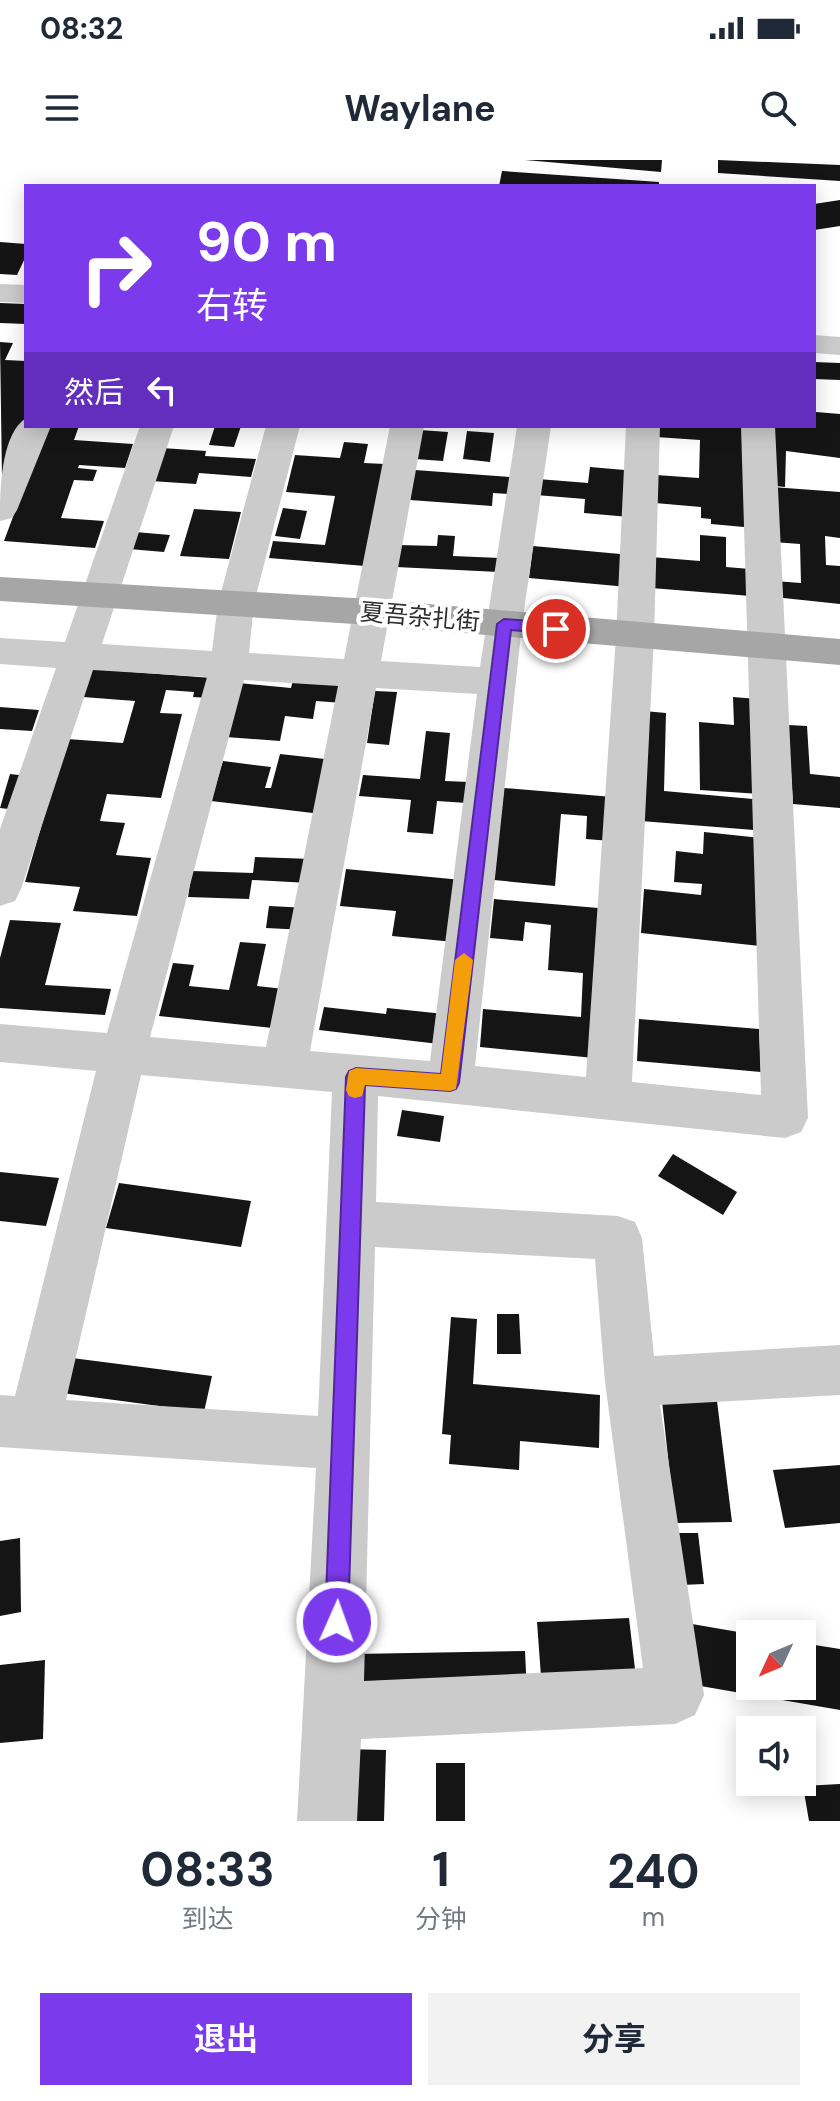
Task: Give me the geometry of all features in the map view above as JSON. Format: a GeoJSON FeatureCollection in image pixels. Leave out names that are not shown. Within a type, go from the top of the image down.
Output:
{"type":"FeatureCollection","features":[{"type":"Feature","properties":{"kind":"main road","name":"夏吾杂扎街"},"geometry":{"type":"LineString","coordinates":[[0,589],[370,612],[840,652]]}},
{"type":"Feature","properties":{"kind":"street"},"geometry":{"type":"LineString","coordinates":[[0,293],[24,294]]}},
{"type":"Feature","properties":{"kind":"street"},"geometry":{"type":"LineString","coordinates":[[816,344],[840,346]]}},
{"type":"Feature","properties":{"kind":"street"},"geometry":{"type":"LineString","coordinates":[[0,510],[33,428]]}},
{"type":"Feature","properties":{"kind":"street"},"geometry":{"type":"LineString","coordinates":[[0,889],[156,428]]}},
{"type":"Feature","properties":{"kind":"street"},"geometry":{"type":"LineString","coordinates":[[282,428],[236,603],[229,665],[123,1055],[17,1422],[343,1444]]}},
{"type":"Feature","properties":{"kind":"street"},"geometry":{"type":"LineString","coordinates":[[284,1070],[407,428]]}},
{"type":"Feature","properties":{"kind":"street"},"geometry":{"type":"LineString","coordinates":[[450,1083],[504,624],[534,428]]}},
{"type":"Feature","properties":{"kind":"street"},"geometry":{"type":"LineString","coordinates":[[608,1100],[635,636],[643,428]]}},
{"type":"Feature","properties":{"kind":"street"},"geometry":{"type":"LineString","coordinates":[[0,1043],[450,1083],[785,1118],[758,428]]}},
{"type":"Feature","properties":{"kind":"street"},"geometry":{"type":"LineString","coordinates":[[0,651],[497,682]]}},
{"type":"Feature","properties":{"kind":"street"},"geometry":{"type":"LineString","coordinates":[[327,1821],[334,1711],[356,1077]]}},
{"type":"Feature","properties":{"kind":"street"},"geometry":{"type":"LineString","coordinates":[[334,1711],[675,1695],[631,1382],[618,1238],[351,1223]]}},
{"type":"Feature","properties":{"kind":"street"},"geometry":{"type":"LineString","coordinates":[[631,1382],[840,1370]]}},
{"type":"Feature","properties":{"kind":"building"},"geometry":{"type":"Polygon","coordinates":[[[525,160],[662,160],[661,172],[525,160]]]}},
{"type":"Feature","properties":{"kind":"building"},"geometry":{"type":"Polygon","coordinates":[[[718,160],[840,165],[840,181],[718,173],[718,160]]]}},
{"type":"Feature","properties":{"kind":"building"},"geometry":{"type":"Polygon","coordinates":[[[502,171],[659,182],[659,184],[499,184],[502,171]]]}},
{"type":"Feature","properties":{"kind":"building"},"geometry":{"type":"Polygon","coordinates":[[[840,200],[840,226],[816,230],[816,204],[840,200]]]}},
{"type":"Feature","properties":{"kind":"building"},"geometry":{"type":"Polygon","coordinates":[[[0,242],[24,244],[24,260],[17,275],[0,274],[0,242]]]}},
{"type":"Feature","properties":{"kind":"building"},"geometry":{"type":"Polygon","coordinates":[[[0,303],[24,304],[24,324],[0,323],[0,303]]]}},
{"type":"Feature","properties":{"kind":"building"},"geometry":{"type":"Polygon","coordinates":[[[0,342],[13,343],[5,360],[24,361],[24,425],[2,478],[0,342]]]}},
{"type":"Feature","properties":{"kind":"building"},"geometry":{"type":"Polygon","coordinates":[[[816,362],[840,363],[840,380],[816,379],[816,362]]]}},
{"type":"Feature","properties":{"kind":"building"},"geometry":{"type":"Polygon","coordinates":[[[816,412],[840,414],[840,458],[786,451],[785,487],[765,485],[766,428],[816,428],[816,412]]]}},
{"type":"Feature","properties":{"kind":"building"},"geometry":{"type":"Polygon","coordinates":[[[46,428],[78,428],[74,440],[133,444],[125,468],[79,465],[78,468],[97,470],[93,481],[74,480],[61,518],[104,521],[95,548],[4,541],[46,428]]]}},
{"type":"Feature","properties":{"kind":"building"},"geometry":{"type":"Polygon","coordinates":[[[214,428],[240,428],[234,447],[209,445],[214,428]]]}},
{"type":"Feature","properties":{"kind":"building"},"geometry":{"type":"Polygon","coordinates":[[[656,428],[752,428],[755,528],[711,524],[711,519],[701,518],[701,507],[655,503],[656,475],[699,478],[700,440],[656,437],[656,428]]]}},
{"type":"Feature","properties":{"kind":"building"},"geometry":{"type":"Polygon","coordinates":[[[420,430],[448,432],[443,461],[415,459],[420,430]]]}},
{"type":"Feature","properties":{"kind":"building"},"geometry":{"type":"Polygon","coordinates":[[[467,431],[494,433],[490,462],[463,459],[467,431]]]}},
{"type":"Feature","properties":{"kind":"building"},"geometry":{"type":"Polygon","coordinates":[[[344,442],[368,444],[364,463],[385,464],[365,566],[269,558],[273,541],[325,545],[335,496],[286,492],[295,455],[340,458],[344,442]]]}},
{"type":"Feature","properties":{"kind":"building"},"geometry":{"type":"Polygon","coordinates":[[[162,448],[206,451],[205,456],[256,459],[251,477],[199,473],[196,484],[151,481],[162,448]]]}},
{"type":"Feature","properties":{"kind":"building"},"geometry":{"type":"Polygon","coordinates":[[[590,467],[636,471],[629,517],[584,513],[585,499],[536,495],[538,479],[588,483],[590,467]]]}},
{"type":"Feature","properties":{"kind":"building"},"geometry":{"type":"Polygon","coordinates":[[[415,470],[511,477],[509,494],[493,493],[492,506],[410,500],[415,470]]]}},
{"type":"Feature","properties":{"kind":"building"},"geometry":{"type":"Polygon","coordinates":[[[772,487],[840,492],[840,538],[825,536],[826,565],[840,566],[840,604],[774,597],[774,581],[801,583],[800,544],[773,542],[772,487]]]}},
{"type":"Feature","properties":{"kind":"building"},"geometry":{"type":"Polygon","coordinates":[[[283,508],[307,511],[300,539],[275,536],[283,508]]]}},
{"type":"Feature","properties":{"kind":"building"},"geometry":{"type":"Polygon","coordinates":[[[194,509],[241,512],[229,559],[180,556],[194,509]]]}},
{"type":"Feature","properties":{"kind":"building"},"geometry":{"type":"Polygon","coordinates":[[[135,532],[170,535],[164,552],[129,549],[135,532]]]}},
{"type":"Feature","properties":{"kind":"building"},"geometry":{"type":"Polygon","coordinates":[[[438,535],[455,536],[453,556],[500,558],[499,572],[396,567],[398,545],[437,546],[438,535]]]}},
{"type":"Feature","properties":{"kind":"building"},"geometry":{"type":"Polygon","coordinates":[[[700,535],[726,537],[726,567],[750,569],[751,596],[651,588],[651,557],[700,561],[700,535]]]}},
{"type":"Feature","properties":{"kind":"building"},"geometry":{"type":"Polygon","coordinates":[[[533,546],[631,555],[628,587],[529,578],[533,546]]]}},
{"type":"Feature","properties":{"kind":"building"},"geometry":{"type":"Polygon","coordinates":[[[92,669],[212,678],[208,698],[193,697],[194,692],[166,690],[160,713],[182,714],[161,798],[107,794],[100,821],[125,823],[116,855],[151,858],[137,916],[73,911],[80,887],[25,882],[67,739],[123,743],[135,701],[83,697],[92,669]]]}},
{"type":"Feature","properties":{"kind":"building"},"geometry":{"type":"Polygon","coordinates":[[[293,680],[346,684],[343,703],[316,701],[313,719],[285,716],[280,741],[226,737],[239,683],[291,688],[293,680]]]}},
{"type":"Feature","properties":{"kind":"building"},"geometry":{"type":"Polygon","coordinates":[[[375,691],[397,692],[389,745],[367,743],[375,691]]]}},
{"type":"Feature","properties":{"kind":"building"},"geometry":{"type":"Polygon","coordinates":[[[733,697],[757,699],[760,794],[700,790],[699,722],[734,725],[733,697]]]}},
{"type":"Feature","properties":{"kind":"building"},"geometry":{"type":"Polygon","coordinates":[[[0,707],[39,710],[32,731],[0,729],[0,707]]]}},
{"type":"Feature","properties":{"kind":"building"},"geometry":{"type":"Polygon","coordinates":[[[644,711],[666,713],[664,791],[753,799],[754,830],[641,821],[644,711]]]}},
{"type":"Feature","properties":{"kind":"building"},"geometry":{"type":"Polygon","coordinates":[[[788,725],[807,726],[810,774],[840,777],[840,808],[793,804],[788,725]]]}},
{"type":"Feature","properties":{"kind":"building"},"geometry":{"type":"Polygon","coordinates":[[[426,731],[450,733],[445,781],[469,782],[467,803],[437,801],[433,834],[407,832],[411,800],[359,796],[363,775],[420,779],[426,731]]]}},
{"type":"Feature","properties":{"kind":"building"},"geometry":{"type":"Polygon","coordinates":[[[280,754],[334,760],[321,814],[211,801],[223,761],[271,767],[265,788],[271,788],[280,754]]]}},
{"type":"Feature","properties":{"kind":"building"},"geometry":{"type":"Polygon","coordinates":[[[10,774],[28,776],[17,810],[0,808],[10,774]]]}},
{"type":"Feature","properties":{"kind":"building"},"geometry":{"type":"Polygon","coordinates":[[[504,788],[613,797],[611,841],[586,839],[587,816],[561,814],[555,886],[494,880],[504,788]]]}},
{"type":"Feature","properties":{"kind":"building"},"geometry":{"type":"Polygon","coordinates":[[[704,832],[761,838],[760,946],[641,933],[644,889],[701,895],[702,884],[674,882],[676,851],[703,854],[704,832]]]}},
{"type":"Feature","properties":{"kind":"building"},"geometry":{"type":"Polygon","coordinates":[[[255,857],[312,859],[309,883],[252,880],[249,899],[188,897],[192,871],[253,873],[255,857]]]}},
{"type":"Feature","properties":{"kind":"building"},"geometry":{"type":"Polygon","coordinates":[[[346,869],[462,880],[454,942],[392,936],[396,911],[340,906],[346,869]]]}},
{"type":"Feature","properties":{"kind":"building"},"geometry":{"type":"Polygon","coordinates":[[[494,899],[610,909],[605,1059],[480,1047],[483,1009],[581,1017],[583,973],[548,970],[551,925],[525,922],[523,941],[490,938],[494,899]]]}},
{"type":"Feature","properties":{"kind":"building"},"geometry":{"type":"Polygon","coordinates":[[[269,906],[309,908],[306,930],[266,928],[269,906]]]}},
{"type":"Feature","properties":{"kind":"building"},"geometry":{"type":"Polygon","coordinates":[[[10,920],[61,923],[45,985],[111,989],[105,1015],[0,1008],[0,958],[10,920]]]}},
{"type":"Feature","properties":{"kind":"building"},"geometry":{"type":"Polygon","coordinates":[[[240,942],[266,944],[257,986],[284,989],[282,1029],[159,1016],[173,963],[194,965],[189,986],[229,990],[240,942]]]}},
{"type":"Feature","properties":{"kind":"building"},"geometry":{"type":"Polygon","coordinates":[[[324,1007],[386,1014],[387,1008],[444,1014],[439,1044],[319,1030],[324,1007]]]}},
{"type":"Feature","properties":{"kind":"building"},"geometry":{"type":"Polygon","coordinates":[[[639,1019],[759,1029],[761,1072],[637,1061],[639,1019]]]}},
{"type":"Feature","properties":{"kind":"building"},"geometry":{"type":"Polygon","coordinates":[[[402,1110],[444,1116],[440,1142],[397,1136],[402,1110]]]}},
{"type":"Feature","properties":{"kind":"building"},"geometry":{"type":"Polygon","coordinates":[[[673,1154],[737,1192],[723,1215],[658,1176],[673,1154]]]}},
{"type":"Feature","properties":{"kind":"building"},"geometry":{"type":"Polygon","coordinates":[[[0,1172],[59,1178],[46,1226],[0,1221],[0,1172]]]}},
{"type":"Feature","properties":{"kind":"building"},"geometry":{"type":"Polygon","coordinates":[[[119,1183],[251,1201],[241,1247],[106,1228],[119,1183]]]}},
{"type":"Feature","properties":{"kind":"building"},"geometry":{"type":"Polygon","coordinates":[[[497,1314],[519,1314],[521,1354],[497,1354],[497,1314]]]}},
{"type":"Feature","properties":{"kind":"building"},"geometry":{"type":"Polygon","coordinates":[[[451,1317],[477,1319],[473,1384],[600,1395],[599,1448],[520,1441],[519,1470],[449,1464],[451,1435],[442,1434],[451,1317]]]}},
{"type":"Feature","properties":{"kind":"building"},"geometry":{"type":"Polygon","coordinates":[[[72,1358],[212,1376],[204,1412],[62,1393],[72,1358]]]}},
{"type":"Feature","properties":{"kind":"building"},"geometry":{"type":"Polygon","coordinates":[[[662,1401],[717,1401],[732,1522],[675,1523],[662,1401]]]}},
{"type":"Feature","properties":{"kind":"building"},"geometry":{"type":"Polygon","coordinates":[[[840,1465],[840,1523],[785,1528],[773,1470],[840,1465]]]}},
{"type":"Feature","properties":{"kind":"building"},"geometry":{"type":"Polygon","coordinates":[[[675,1533],[698,1533],[704,1584],[681,1585],[675,1533]]]}},
{"type":"Feature","properties":{"kind":"building"},"geometry":{"type":"Polygon","coordinates":[[[20,1538],[21,1612],[0,1616],[0,1541],[20,1538]]]}},
{"type":"Feature","properties":{"kind":"building"},"geometry":{"type":"Polygon","coordinates":[[[629,1618],[637,1686],[542,1690],[537,1622],[629,1618]]]}},
{"type":"Feature","properties":{"kind":"building"},"geometry":{"type":"Polygon","coordinates":[[[692,1624],[736,1632],[736,1692],[689,1684],[692,1624]]]}},
{"type":"Feature","properties":{"kind":"building"},"geometry":{"type":"Polygon","coordinates":[[[816,1645],[840,1649],[840,1710],[782,1700],[816,1700],[816,1645]]]}},
{"type":"Feature","properties":{"kind":"building"},"geometry":{"type":"Polygon","coordinates":[[[525,1651],[527,1693],[353,1695],[354,1654],[525,1651]]]}},
{"type":"Feature","properties":{"kind":"building"},"geometry":{"type":"Polygon","coordinates":[[[45,1660],[43,1739],[0,1743],[0,1665],[45,1660]]]}},
{"type":"Feature","properties":{"kind":"building"},"geometry":{"type":"Polygon","coordinates":[[[345,1749],[386,1750],[384,1821],[342,1821],[345,1749]]]}},
{"type":"Feature","properties":{"kind":"building"},"geometry":{"type":"Polygon","coordinates":[[[436,1763],[465,1763],[465,1821],[436,1821],[436,1763]]]}},
{"type":"Feature","properties":{"kind":"building"},"geometry":{"type":"Polygon","coordinates":[[[840,1784],[840,1821],[809,1821],[805,1796],[816,1796],[816,1785],[840,1784]]]}},
{"type":"Feature","properties":{"kind":"slow traffic"},"geometry":{"type":"LineString","coordinates":[[355,1090],[356,1077],[450,1083],[464,960]]}},
{"type":"Feature","properties":{"kind":"route"},"geometry":{"type":"LineString","coordinates":[[337,1622],[356,1077],[450,1083],[504,624],[556,629]]}}]}
